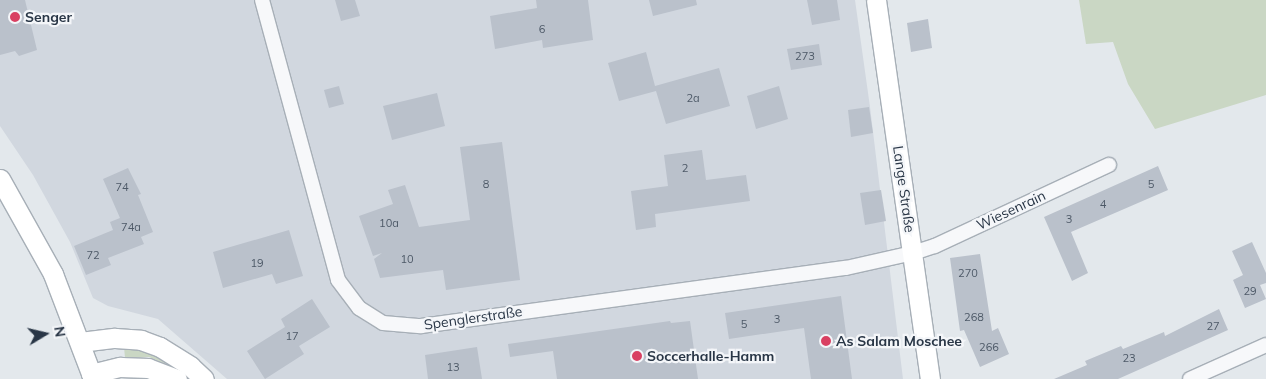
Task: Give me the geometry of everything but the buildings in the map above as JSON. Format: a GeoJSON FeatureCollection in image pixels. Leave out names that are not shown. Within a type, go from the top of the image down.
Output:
{"type":"FeatureCollection","features":[{"type":"Feature","properties":{"kind":"main road","name":"Lange Straße"},"geometry":{"type":"LineString","coordinates":[[876,0],[930,379]]}},
{"type":"Feature","properties":{"kind":"main road"},"geometry":{"type":"LineString","coordinates":[[0,178],[53,274],[92,376],[120,367],[148,368],[177,379]]}},
{"type":"Feature","properties":{"kind":"main road"},"geometry":{"type":"LineString","coordinates":[[80,342],[115,338],[141,340],[160,347],[190,366],[204,379]]}},
{"type":"Feature","properties":{"kind":"street","name":"Spenglerstraße"},"geometry":{"type":"LineString","coordinates":[[262,0],[338,280],[349,298],[359,308],[383,323],[421,326],[846,268],[913,253]]}},
{"type":"Feature","properties":{"kind":"street","name":"Wiesenrain"},"geometry":{"type":"LineString","coordinates":[[913,253],[935,246],[1109,165]]}},
{"type":"Feature","properties":{"kind":"street"},"geometry":{"type":"LineString","coordinates":[[1190,379],[1266,345]]}},
{"type":"Feature","properties":{"kind":"shaded area"},"geometry":{"type":"Polygon","coordinates":[[[0,0],[855,0],[903,379],[227,379],[158,319],[108,306],[93,298],[70,242],[33,175],[0,126],[0,0]]]}},
{"type":"Feature","properties":{"kind":"green space"},"geometry":{"type":"Polygon","coordinates":[[[1079,0],[1266,0],[1266,95],[1155,129],[1128,84],[1113,42],[1086,44],[1079,0]]]}},
{"type":"Feature","properties":{"kind":"green space"},"geometry":{"type":"Polygon","coordinates":[[[132,346],[156,353],[197,379],[188,379],[173,367],[149,357],[125,358],[124,347],[132,346]]]}},
{"type":"Feature","properties":{"kind":"place","name":"Senger"},"geometry":{"type":"Point","coordinates":[15,17]}},
{"type":"Feature","properties":{"kind":"place","name":"As Salam Moschee"},"geometry":{"type":"Point","coordinates":[826,341]}},
{"type":"Feature","properties":{"kind":"place","name":"Soccerhalle-Hamm"},"geometry":{"type":"Point","coordinates":[637,356]}}]}
